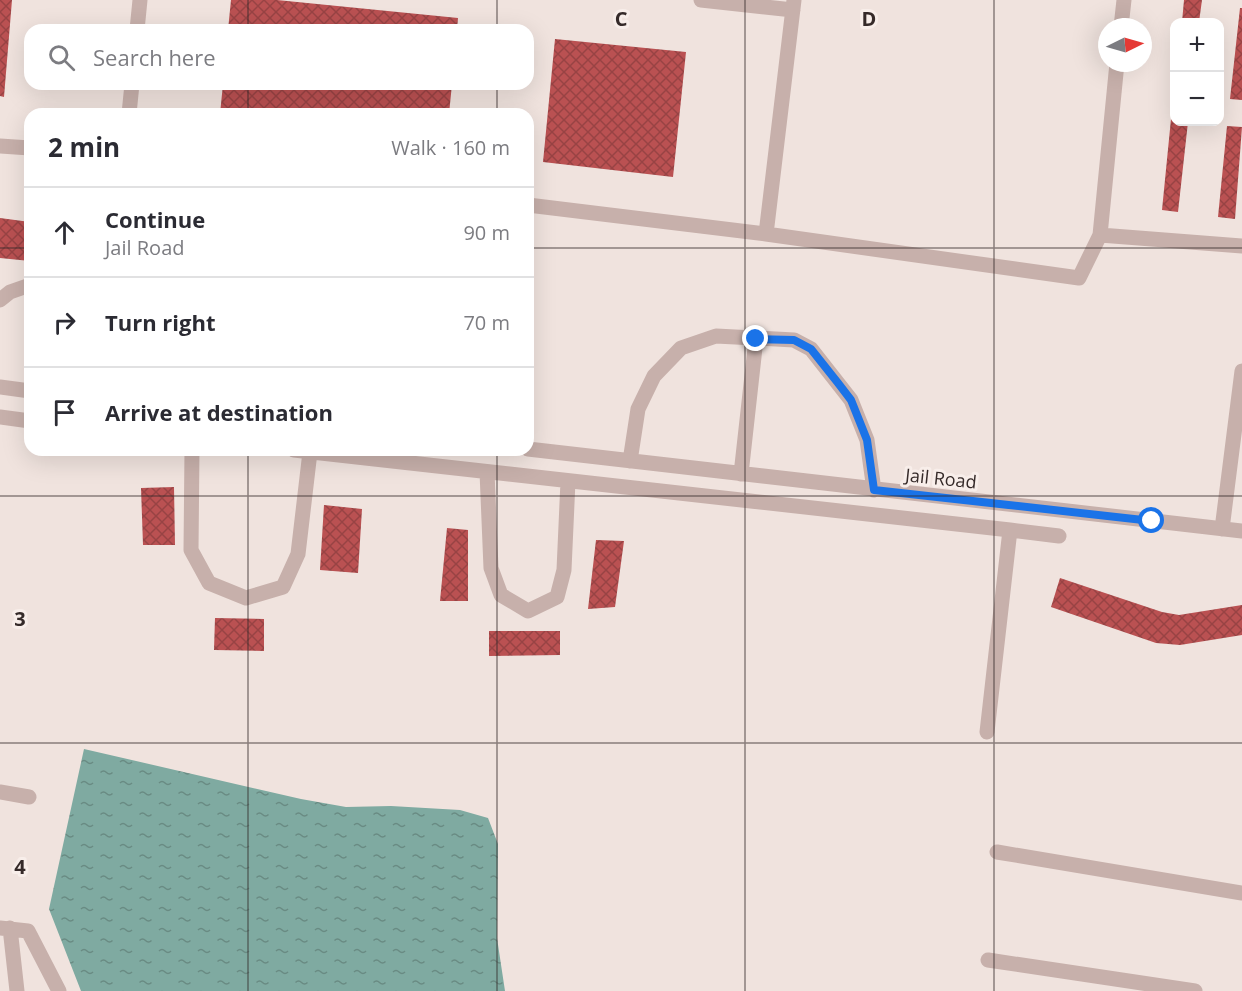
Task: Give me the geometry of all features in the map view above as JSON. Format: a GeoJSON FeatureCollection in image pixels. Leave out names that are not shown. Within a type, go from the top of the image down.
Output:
{"type":"FeatureCollection","features":[{"type":"Feature","properties":{"kind":"street"},"geometry":{"type":"LineString","coordinates":[[138,24],[140,0]]}},
{"type":"Feature","properties":{"kind":"street"},"geometry":{"type":"LineString","coordinates":[[701,0],[794,5],[766,234]]}},
{"type":"Feature","properties":{"kind":"street"},"geometry":{"type":"LineString","coordinates":[[1122,18],[1124,0]]}},
{"type":"Feature","properties":{"kind":"street"},"geometry":{"type":"LineString","coordinates":[[534,206],[766,234],[1079,278],[1100,235],[1116,72]]}},
{"type":"Feature","properties":{"kind":"street"},"geometry":{"type":"LineString","coordinates":[[130,108],[131,90]]}},
{"type":"Feature","properties":{"kind":"street"},"geometry":{"type":"LineString","coordinates":[[0,146],[24,148]]}},
{"type":"Feature","properties":{"kind":"street"},"geometry":{"type":"LineString","coordinates":[[1100,235],[1242,246]]}},
{"type":"Feature","properties":{"kind":"street"},"geometry":{"type":"LineString","coordinates":[[0,300],[10,292],[24,287]]}},
{"type":"Feature","properties":{"kind":"street"},"geometry":{"type":"LineString","coordinates":[[630,461],[638,409],[654,376],[681,348],[716,336],[794,340],[811,349],[851,400],[867,440],[874,490]]}},
{"type":"Feature","properties":{"kind":"street"},"geometry":{"type":"LineString","coordinates":[[741,474],[756,339]]}},
{"type":"Feature","properties":{"kind":"street"},"geometry":{"type":"LineString","coordinates":[[1221,529],[1242,371]]}},
{"type":"Feature","properties":{"kind":"street"},"geometry":{"type":"LineString","coordinates":[[0,387],[24,390]]}},
{"type":"Feature","properties":{"kind":"street"},"geometry":{"type":"LineString","coordinates":[[0,417],[24,420]]}},
{"type":"Feature","properties":{"kind":"street","name":"Jail Road"},"geometry":{"type":"LineString","coordinates":[[534,450],[1242,531]]}},
{"type":"Feature","properties":{"kind":"street"},"geometry":{"type":"LineString","coordinates":[[192,456],[191,550],[209,583],[246,598],[283,587],[297,554],[309,456]]}},
{"type":"Feature","properties":{"kind":"street"},"geometry":{"type":"LineString","coordinates":[[345,456],[1059,536]]}},
{"type":"Feature","properties":{"kind":"street"},"geometry":{"type":"LineString","coordinates":[[487,472],[491,568],[501,595],[528,611],[557,597],[564,570],[568,481]]}},
{"type":"Feature","properties":{"kind":"street"},"geometry":{"type":"LineString","coordinates":[[987,732],[1010,530]]}},
{"type":"Feature","properties":{"kind":"street"},"geometry":{"type":"LineString","coordinates":[[0,792],[29,798]]}},
{"type":"Feature","properties":{"kind":"street"},"geometry":{"type":"LineString","coordinates":[[997,852],[1242,893]]}},
{"type":"Feature","properties":{"kind":"street"},"geometry":{"type":"LineString","coordinates":[[17,991],[5,928],[28,931],[59,991]]}},
{"type":"Feature","properties":{"kind":"street"},"geometry":{"type":"LineString","coordinates":[[988,960],[1195,991]]}},
{"type":"Feature","properties":{"kind":"water"},"geometry":{"type":"Polygon","coordinates":[[[84,749],[301,799],[346,807],[391,806],[460,810],[488,818],[498,844],[497,938],[505,991],[81,991],[49,909],[84,749]]]}},
{"type":"Feature","properties":{"kind":"building"},"geometry":{"type":"Polygon","coordinates":[[[0,0],[12,0],[4,97],[0,96],[0,0]]]}},
{"type":"Feature","properties":{"kind":"building"},"geometry":{"type":"Polygon","coordinates":[[[231,0],[277,0],[458,18],[458,24],[229,24],[231,0]]]}},
{"type":"Feature","properties":{"kind":"building"},"geometry":{"type":"Polygon","coordinates":[[[1184,0],[1202,0],[1200,18],[1182,18],[1184,0]]]}},
{"type":"Feature","properties":{"kind":"building"},"geometry":{"type":"Polygon","coordinates":[[[1240,8],[1242,8],[1242,100],[1230,99],[1240,8]]]}},
{"type":"Feature","properties":{"kind":"building"},"geometry":{"type":"Polygon","coordinates":[[[555,39],[686,52],[673,177],[543,162],[555,39]]]}},
{"type":"Feature","properties":{"kind":"building"},"geometry":{"type":"Polygon","coordinates":[[[222,90],[451,90],[450,108],[221,108],[222,90]]]}},
{"type":"Feature","properties":{"kind":"building"},"geometry":{"type":"Polygon","coordinates":[[[1170,126],[1188,126],[1178,212],[1162,210],[1170,126]]]}},
{"type":"Feature","properties":{"kind":"building"},"geometry":{"type":"Polygon","coordinates":[[[1227,126],[1242,127],[1235,219],[1218,217],[1227,126]]]}},
{"type":"Feature","properties":{"kind":"building"},"geometry":{"type":"Polygon","coordinates":[[[0,218],[24,221],[24,260],[0,258],[0,218]]]}},
{"type":"Feature","properties":{"kind":"building"},"geometry":{"type":"Polygon","coordinates":[[[174,487],[175,545],[143,545],[141,488],[174,487]]]}},
{"type":"Feature","properties":{"kind":"building"},"geometry":{"type":"Polygon","coordinates":[[[324,505],[362,509],[358,573],[320,570],[324,505]]]}},
{"type":"Feature","properties":{"kind":"building"},"geometry":{"type":"Polygon","coordinates":[[[447,528],[468,530],[468,601],[440,601],[447,528]]]}},
{"type":"Feature","properties":{"kind":"building"},"geometry":{"type":"Polygon","coordinates":[[[596,540],[624,541],[615,607],[588,609],[596,540]]]}},
{"type":"Feature","properties":{"kind":"building"},"geometry":{"type":"Polygon","coordinates":[[[1060,578],[1162,612],[1179,615],[1242,605],[1242,635],[1180,645],[1156,643],[1051,607],[1060,578]]]}},
{"type":"Feature","properties":{"kind":"building"},"geometry":{"type":"Polygon","coordinates":[[[215,618],[264,619],[264,651],[214,650],[215,618]]]}},
{"type":"Feature","properties":{"kind":"building"},"geometry":{"type":"Polygon","coordinates":[[[489,631],[560,631],[560,655],[489,656],[489,631]]]}},
{"type":"Feature","properties":{"kind":"route"},"geometry":{"type":"LineString","coordinates":[[756,339],[794,340],[811,349],[838,383],[851,400],[867,440],[874,490],[1152,521]]}}]}
